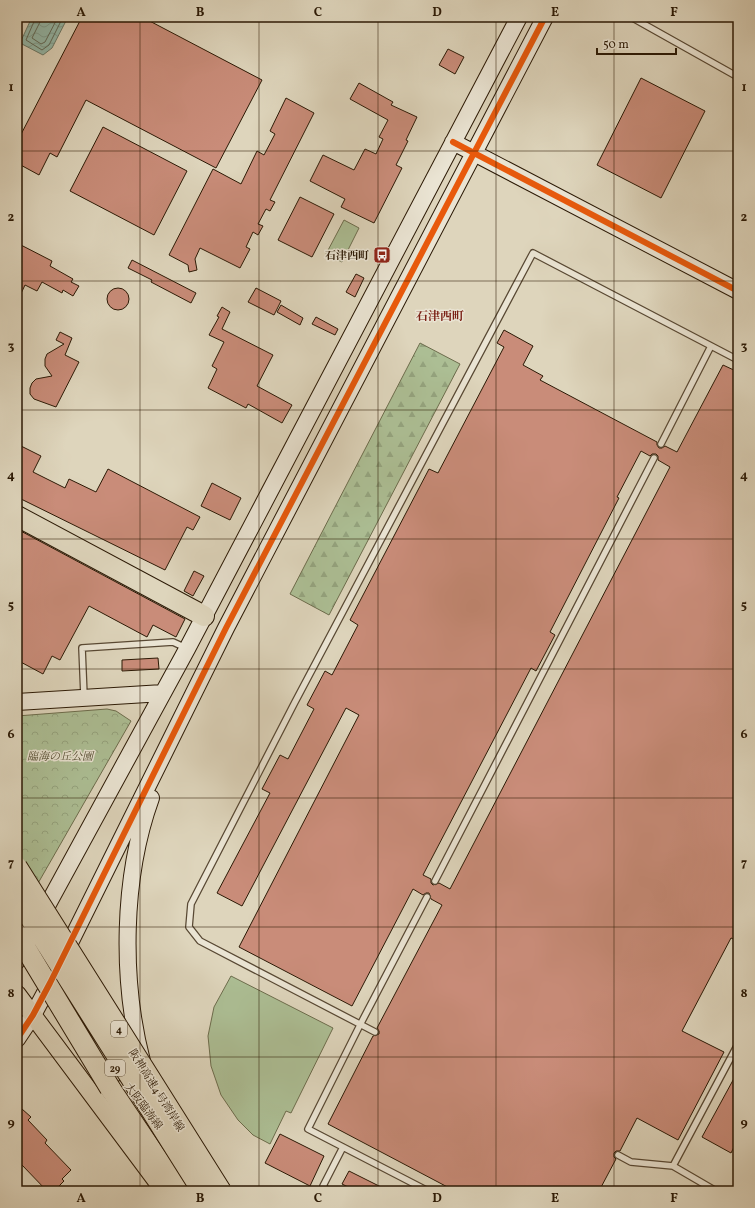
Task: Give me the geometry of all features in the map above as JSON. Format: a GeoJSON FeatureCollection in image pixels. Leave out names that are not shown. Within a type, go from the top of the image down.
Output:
{"type":"FeatureCollection","features":[{"type":"Feature","properties":{"kind":"highway"},"geometry":{"type":"LineString","coordinates":[[17,516],[204,616]]}},
{"type":"Feature","properties":{"kind":"highway","name":"阪神高速4号湾岸線"},"geometry":{"type":"LineString","coordinates":[[17,867],[221,1191]]}},
{"type":"Feature","properties":{"kind":"highway","name":"阪神高速4号湾岸線"},"geometry":{"type":"LineString","coordinates":[[17,897],[202,1191]]}},
{"type":"Feature","properties":{"kind":"highway"},"geometry":{"type":"LineString","coordinates":[[18,948],[179,1191]]}},
{"type":"Feature","properties":{"kind":"main road","name":"大阪臨海線"},"geometry":{"type":"LineString","coordinates":[[18,948],[50,983],[158,1125],[211,1191]]}},
{"type":"Feature","properties":{"kind":"main road"},"geometry":{"type":"LineString","coordinates":[[17,994],[164,1191]]}},
{"type":"Feature","properties":{"kind":"street"},"geometry":{"type":"LineString","coordinates":[[18,948],[163,694],[519,17]]}},
{"type":"Feature","properties":{"kind":"street"},"geometry":{"type":"LineString","coordinates":[[17,1039],[33,1015],[50,983],[226,628],[545,17]]}},
{"type":"Feature","properties":{"kind":"street"},"geometry":{"type":"LineString","coordinates":[[453,142],[738,291]]}},
{"type":"Feature","properties":{"kind":"street"},"geometry":{"type":"LineString","coordinates":[[204,616],[226,628]]}},
{"type":"Feature","properties":{"kind":"street"},"geometry":{"type":"LineString","coordinates":[[17,702],[163,694]]}},
{"type":"Feature","properties":{"kind":"street"},"geometry":{"type":"LineString","coordinates":[[158,1125],[135,1029],[128,963],[128,914],[135,860],[146,812],[180,720]]}},
{"type":"Feature","properties":{"kind":"lane"},"geometry":{"type":"LineString","coordinates":[[631,17],[738,78]]}},
{"type":"Feature","properties":{"kind":"lane"},"geometry":{"type":"LineString","coordinates":[[375,1032],[200,941],[189,927],[192,904],[294,702],[533,253],[738,360]]}},
{"type":"Feature","properties":{"kind":"lane"},"geometry":{"type":"LineString","coordinates":[[661,444],[711,346]]}},
{"type":"Feature","properties":{"kind":"lane"},"geometry":{"type":"LineString","coordinates":[[435,881],[654,458]]}},
{"type":"Feature","properties":{"kind":"lane"},"geometry":{"type":"LineString","coordinates":[[84,698],[82,648],[173,642],[187,649]]}},
{"type":"Feature","properties":{"kind":"lane"},"geometry":{"type":"LineString","coordinates":[[427,897],[308,1128],[428,1191]]}},
{"type":"Feature","properties":{"kind":"lane"},"geometry":{"type":"LineString","coordinates":[[673,1166],[738,1044]]}},
{"type":"Feature","properties":{"kind":"lane"},"geometry":{"type":"LineString","coordinates":[[328,1191],[323,1186],[343,1147]]}},
{"type":"Feature","properties":{"kind":"lane"},"geometry":{"type":"LineString","coordinates":[[618,1155],[631,1162],[673,1166],[716,1191]]}},
{"type":"Feature","properties":{"kind":"green space"},"geometry":{"type":"Polygon","coordinates":[[[344,220],[359,228],[342,262],[326,254],[344,220]]]}},
{"type":"Feature","properties":{"kind":"green space"},"geometry":{"type":"Polygon","coordinates":[[[420,343],[460,364],[329,615],[290,594],[420,343]]]}},
{"type":"Feature","properties":{"kind":"green space","name":"臨海の丘公園"},"geometry":{"type":"Polygon","coordinates":[[[107,709],[116,711],[131,721],[29,899],[17,878],[17,716],[107,709]]]}},
{"type":"Feature","properties":{"kind":"green space"},"geometry":{"type":"Polygon","coordinates":[[[231,976],[333,1028],[291,1113],[286,1111],[270,1144],[253,1135],[238,1120],[221,1095],[211,1066],[208,1036],[214,1007],[231,976]]]}},
{"type":"Feature","properties":{"kind":"water"},"geometry":{"type":"Polygon","coordinates":[[[32,17],[68,17],[52,48],[43,55],[20,43],[32,17]]]}},
{"type":"Feature","properties":{"kind":"building"},"geometry":{"type":"Polygon","coordinates":[[[82,17],[142,17],[262,80],[216,168],[86,100],[57,157],[50,153],[39,175],[17,163],[17,142],[82,17]]]}},
{"type":"Feature","properties":{"kind":"building"},"geometry":{"type":"Polygon","coordinates":[[[448,49],[464,57],[455,74],[439,65],[448,49]]]}},
{"type":"Feature","properties":{"kind":"building"},"geometry":{"type":"Polygon","coordinates":[[[641,78],[705,111],[661,198],[597,165],[641,78]]]}},
{"type":"Feature","properties":{"kind":"building"},"geometry":{"type":"Polygon","coordinates":[[[359,83],[393,102],[391,105],[417,117],[406,140],[408,141],[396,165],[402,168],[374,223],[341,207],[345,199],[310,181],[323,155],[354,170],[365,149],[376,154],[383,139],[379,137],[388,120],[350,99],[359,83]]]}},
{"type":"Feature","properties":{"kind":"building"},"geometry":{"type":"Polygon","coordinates":[[[286,98],[314,113],[270,200],[275,202],[270,211],[266,209],[258,224],[263,226],[258,235],[253,232],[246,247],[250,249],[240,268],[200,248],[195,259],[197,270],[189,272],[188,265],[169,255],[213,169],[241,184],[257,151],[264,155],[275,134],[270,131],[286,98]]]}},
{"type":"Feature","properties":{"kind":"building"},"geometry":{"type":"Polygon","coordinates":[[[103,127],[187,171],[154,235],[70,191],[103,127]]]}},
{"type":"Feature","properties":{"kind":"building"},"geometry":{"type":"Polygon","coordinates":[[[300,197],[334,214],[312,257],[278,240],[300,197]]]}},
{"type":"Feature","properties":{"kind":"building"},"geometry":{"type":"Polygon","coordinates":[[[17,243],[52,261],[50,266],[73,279],[71,282],[79,286],[73,296],[63,290],[62,293],[42,282],[37,291],[25,285],[17,302],[17,243]]]}},
{"type":"Feature","properties":{"kind":"building"},"geometry":{"type":"Polygon","coordinates":[[[132,260],[196,293],[191,303],[128,268],[132,260]]]}},
{"type":"Feature","properties":{"kind":"building"},"geometry":{"type":"Polygon","coordinates":[[[356,274],[364,278],[355,297],[346,292],[356,274]]]}},
{"type":"Feature","properties":{"kind":"building"},"geometry":{"type":"Polygon","coordinates":[[[114,288],[122,288],[129,295],[129,303],[122,310],[114,310],[107,303],[107,295],[114,288]]]}},
{"type":"Feature","properties":{"kind":"building"},"geometry":{"type":"Polygon","coordinates":[[[256,288],[281,301],[274,315],[248,302],[256,288]]]}},
{"type":"Feature","properties":{"kind":"building"},"geometry":{"type":"Polygon","coordinates":[[[281,305],[303,318],[300,325],[277,312],[281,305]]]}},
{"type":"Feature","properties":{"kind":"building"},"geometry":{"type":"Polygon","coordinates":[[[222,307],[230,312],[222,329],[273,355],[257,386],[292,405],[282,423],[248,404],[246,408],[208,388],[217,369],[212,366],[224,342],[209,335],[219,317],[217,316],[222,307]]]}},
{"type":"Feature","properties":{"kind":"building"},"geometry":{"type":"Polygon","coordinates":[[[316,317],[338,329],[335,335],[312,324],[316,317]]]}},
{"type":"Feature","properties":{"kind":"building"},"geometry":{"type":"Polygon","coordinates":[[[504,330],[533,346],[523,365],[543,376],[540,380],[657,442],[659,448],[665,446],[677,452],[723,365],[738,372],[738,941],[731,938],[682,1031],[724,1052],[678,1140],[637,1118],[620,1151],[616,1151],[614,1153],[614,1157],[616,1159],[599,1191],[455,1191],[328,1124],[373,1036],[379,1034],[377,1028],[442,905],[431,899],[429,893],[423,895],[413,889],[352,1006],[239,947],[359,715],[346,708],[242,906],[217,893],[270,793],[262,789],[280,755],[288,759],[314,709],[307,705],[325,671],[332,675],[358,625],[350,620],[429,469],[438,473],[504,347],[497,343],[504,330]],[[641,451],[617,497],[619,498],[550,632],[555,635],[536,671],[531,668],[423,875],[431,879],[431,883],[433,885],[439,883],[450,889],[670,467],[658,460],[658,456],[656,454],[652,454],[650,456],[641,451]]]}},
{"type":"Feature","properties":{"kind":"building"},"geometry":{"type":"Polygon","coordinates":[[[60,332],[72,338],[65,355],[79,362],[56,407],[34,399],[30,394],[30,388],[36,379],[52,376],[45,366],[45,359],[47,354],[64,344],[56,340],[60,332]]]}},
{"type":"Feature","properties":{"kind":"building"},"geometry":{"type":"Polygon","coordinates":[[[17,444],[41,456],[33,472],[65,488],[69,479],[96,492],[108,469],[200,517],[193,530],[187,527],[165,570],[17,497],[17,444]]]}},
{"type":"Feature","properties":{"kind":"building"},"geometry":{"type":"Polygon","coordinates":[[[212,483],[241,498],[230,520],[201,506],[212,483]]]}},
{"type":"Feature","properties":{"kind":"building"},"geometry":{"type":"Polygon","coordinates":[[[17,529],[185,619],[176,637],[153,625],[147,637],[89,606],[60,660],[52,656],[43,674],[17,660],[17,529]]]}},
{"type":"Feature","properties":{"kind":"building"},"geometry":{"type":"Polygon","coordinates":[[[194,571],[204,576],[193,596],[184,591],[194,571]]]}},
{"type":"Feature","properties":{"kind":"building"},"geometry":{"type":"Polygon","coordinates":[[[158,658],[159,669],[122,671],[122,660],[158,658]]]}},
{"type":"Feature","properties":{"kind":"building"},"geometry":{"type":"Polygon","coordinates":[[[738,1071],[738,1149],[734,1147],[731,1153],[702,1137],[738,1071]]]}},
{"type":"Feature","properties":{"kind":"building"},"geometry":{"type":"Polygon","coordinates":[[[22,1109],[31,1117],[28,1120],[47,1140],[45,1143],[71,1170],[62,1179],[64,1181],[54,1191],[47,1191],[22,1165],[17,1169],[17,1137],[21,1133],[17,1128],[17,1114],[22,1109]]]}},
{"type":"Feature","properties":{"kind":"building"},"geometry":{"type":"Polygon","coordinates":[[[280,1134],[324,1156],[310,1186],[265,1163],[280,1134]]]}},
{"type":"Feature","properties":{"kind":"building"},"geometry":{"type":"Polygon","coordinates":[[[349,1171],[389,1191],[356,1191],[342,1184],[349,1171]]]}},
{"type":"Feature","properties":{"kind":"cycle path"},"geometry":{"type":"LineString","coordinates":[[17,1039],[33,1015],[50,983],[226,628],[545,17]]}},
{"type":"Feature","properties":{"kind":"cycle path"},"geometry":{"type":"LineString","coordinates":[[453,142],[738,291]]}},
{"type":"Feature","properties":{"kind":"place","name":"石津西町"},"geometry":{"type":"Point","coordinates":[382,255]}},
{"type":"Feature","properties":{"kind":"district","name":"石津西町"},"geometry":{"type":"Point","coordinates":[440,316]}}]}
